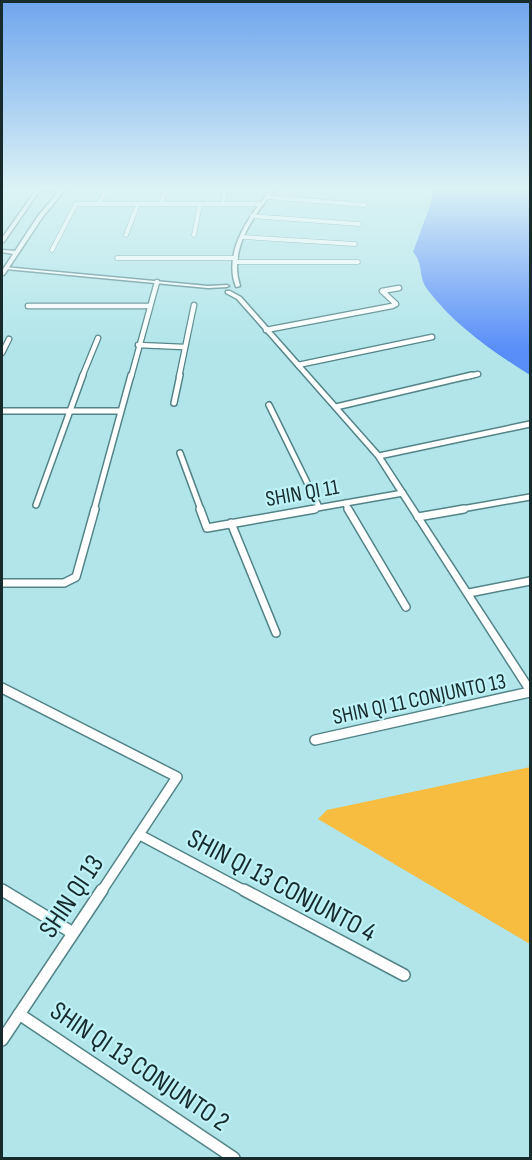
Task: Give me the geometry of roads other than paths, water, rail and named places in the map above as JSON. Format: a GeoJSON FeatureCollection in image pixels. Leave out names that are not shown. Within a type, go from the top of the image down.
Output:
{"type":"FeatureCollection","features":[{"type":"Feature","properties":{"kind":"main road"},"geometry":{"type":"LineString","coordinates":[[2,274],[24,241]]}},
{"type":"Feature","properties":{"kind":"main road"},"geometry":{"type":"LineString","coordinates":[[2,251],[16,253]]}},
{"type":"Feature","properties":{"kind":"street"},"geometry":{"type":"LineString","coordinates":[[52,250],[57,241]]}},
{"type":"Feature","properties":{"kind":"street"},"geometry":{"type":"LineString","coordinates":[[241,241],[234,279],[239,292],[266,330],[379,456],[531,691]]}},
{"type":"Feature","properties":{"kind":"street"},"geometry":{"type":"LineString","coordinates":[[309,241],[355,244]]}},
{"type":"Feature","properties":{"kind":"street"},"geometry":{"type":"LineString","coordinates":[[117,258],[358,262]]}},
{"type":"Feature","properties":{"kind":"street"},"geometry":{"type":"LineString","coordinates":[[6,268],[239,292]]}},
{"type":"Feature","properties":{"kind":"street"},"geometry":{"type":"LineString","coordinates":[[227,289],[234,279]]}},
{"type":"Feature","properties":{"kind":"street"},"geometry":{"type":"LineString","coordinates":[[2,582],[63,583],[72,580],[77,574],[157,282]]}},
{"type":"Feature","properties":{"kind":"street"},"geometry":{"type":"LineString","coordinates":[[266,330],[392,306],[396,304],[382,291],[399,288]]}},
{"type":"Feature","properties":{"kind":"street"},"geometry":{"type":"LineString","coordinates":[[227,289],[239,292]]}},
{"type":"Feature","properties":{"kind":"street"},"geometry":{"type":"LineString","coordinates":[[174,403],[194,305]]}},
{"type":"Feature","properties":{"kind":"street"},"geometry":{"type":"LineString","coordinates":[[28,306],[149,306]]}},
{"type":"Feature","properties":{"kind":"street"},"geometry":{"type":"LineString","coordinates":[[298,365],[432,337]]}},
{"type":"Feature","properties":{"kind":"street"},"geometry":{"type":"LineString","coordinates":[[36,506],[69,411],[98,338]]}},
{"type":"Feature","properties":{"kind":"street"},"geometry":{"type":"LineString","coordinates":[[2,353],[9,339]]}},
{"type":"Feature","properties":{"kind":"street"},"geometry":{"type":"LineString","coordinates":[[138,345],[184,347]]}},
{"type":"Feature","properties":{"kind":"street"},"geometry":{"type":"LineString","coordinates":[[336,407],[478,374]]}},
{"type":"Feature","properties":{"kind":"street"},"geometry":{"type":"LineString","coordinates":[[269,405],[319,507]]}},
{"type":"Feature","properties":{"kind":"street"},"geometry":{"type":"LineString","coordinates":[[2,411],[121,411]]}},
{"type":"Feature","properties":{"kind":"street"},"geometry":{"type":"LineString","coordinates":[[379,456],[531,424]]}},
{"type":"Feature","properties":{"kind":"street","name":"SHIN QI 11"},"geometry":{"type":"LineString","coordinates":[[180,453],[207,528],[404,493]]}},
{"type":"Feature","properties":{"kind":"street"},"geometry":{"type":"LineString","coordinates":[[418,517],[531,497]]}},
{"type":"Feature","properties":{"kind":"street"},"geometry":{"type":"LineString","coordinates":[[345,503],[406,607]]}},
{"type":"Feature","properties":{"kind":"street"},"geometry":{"type":"LineString","coordinates":[[231,523],[276,633]]}},
{"type":"Feature","properties":{"kind":"street"},"geometry":{"type":"LineString","coordinates":[[469,593],[531,581]]}},
{"type":"Feature","properties":{"kind":"street","name":"SHIN QI 13"},"geometry":{"type":"LineString","coordinates":[[2,688],[177,777],[140,836],[2,1040]]}},
{"type":"Feature","properties":{"kind":"street","name":"SHIN QI 11 CONJUNTO 13"},"geometry":{"type":"LineString","coordinates":[[315,740],[531,691]]}},
{"type":"Feature","properties":{"kind":"street","name":"SHIN QI 13 CONJUNTO 4"},"geometry":{"type":"LineString","coordinates":[[140,836],[404,975]]}},
{"type":"Feature","properties":{"kind":"street"},"geometry":{"type":"LineString","coordinates":[[2,890],[73,933]]}},
{"type":"Feature","properties":{"kind":"street","name":"SHIN QI 13 CONJUNTO 2"},"geometry":{"type":"LineString","coordinates":[[19,1014],[234,1158]]}},
{"type":"Feature","properties":{"kind":"water"},"geometry":{"type":"Polygon","coordinates":[[[417,241],[530,241],[530,375],[488,347],[450,315],[424,284],[419,261],[413,252],[417,241]]]}}]}
